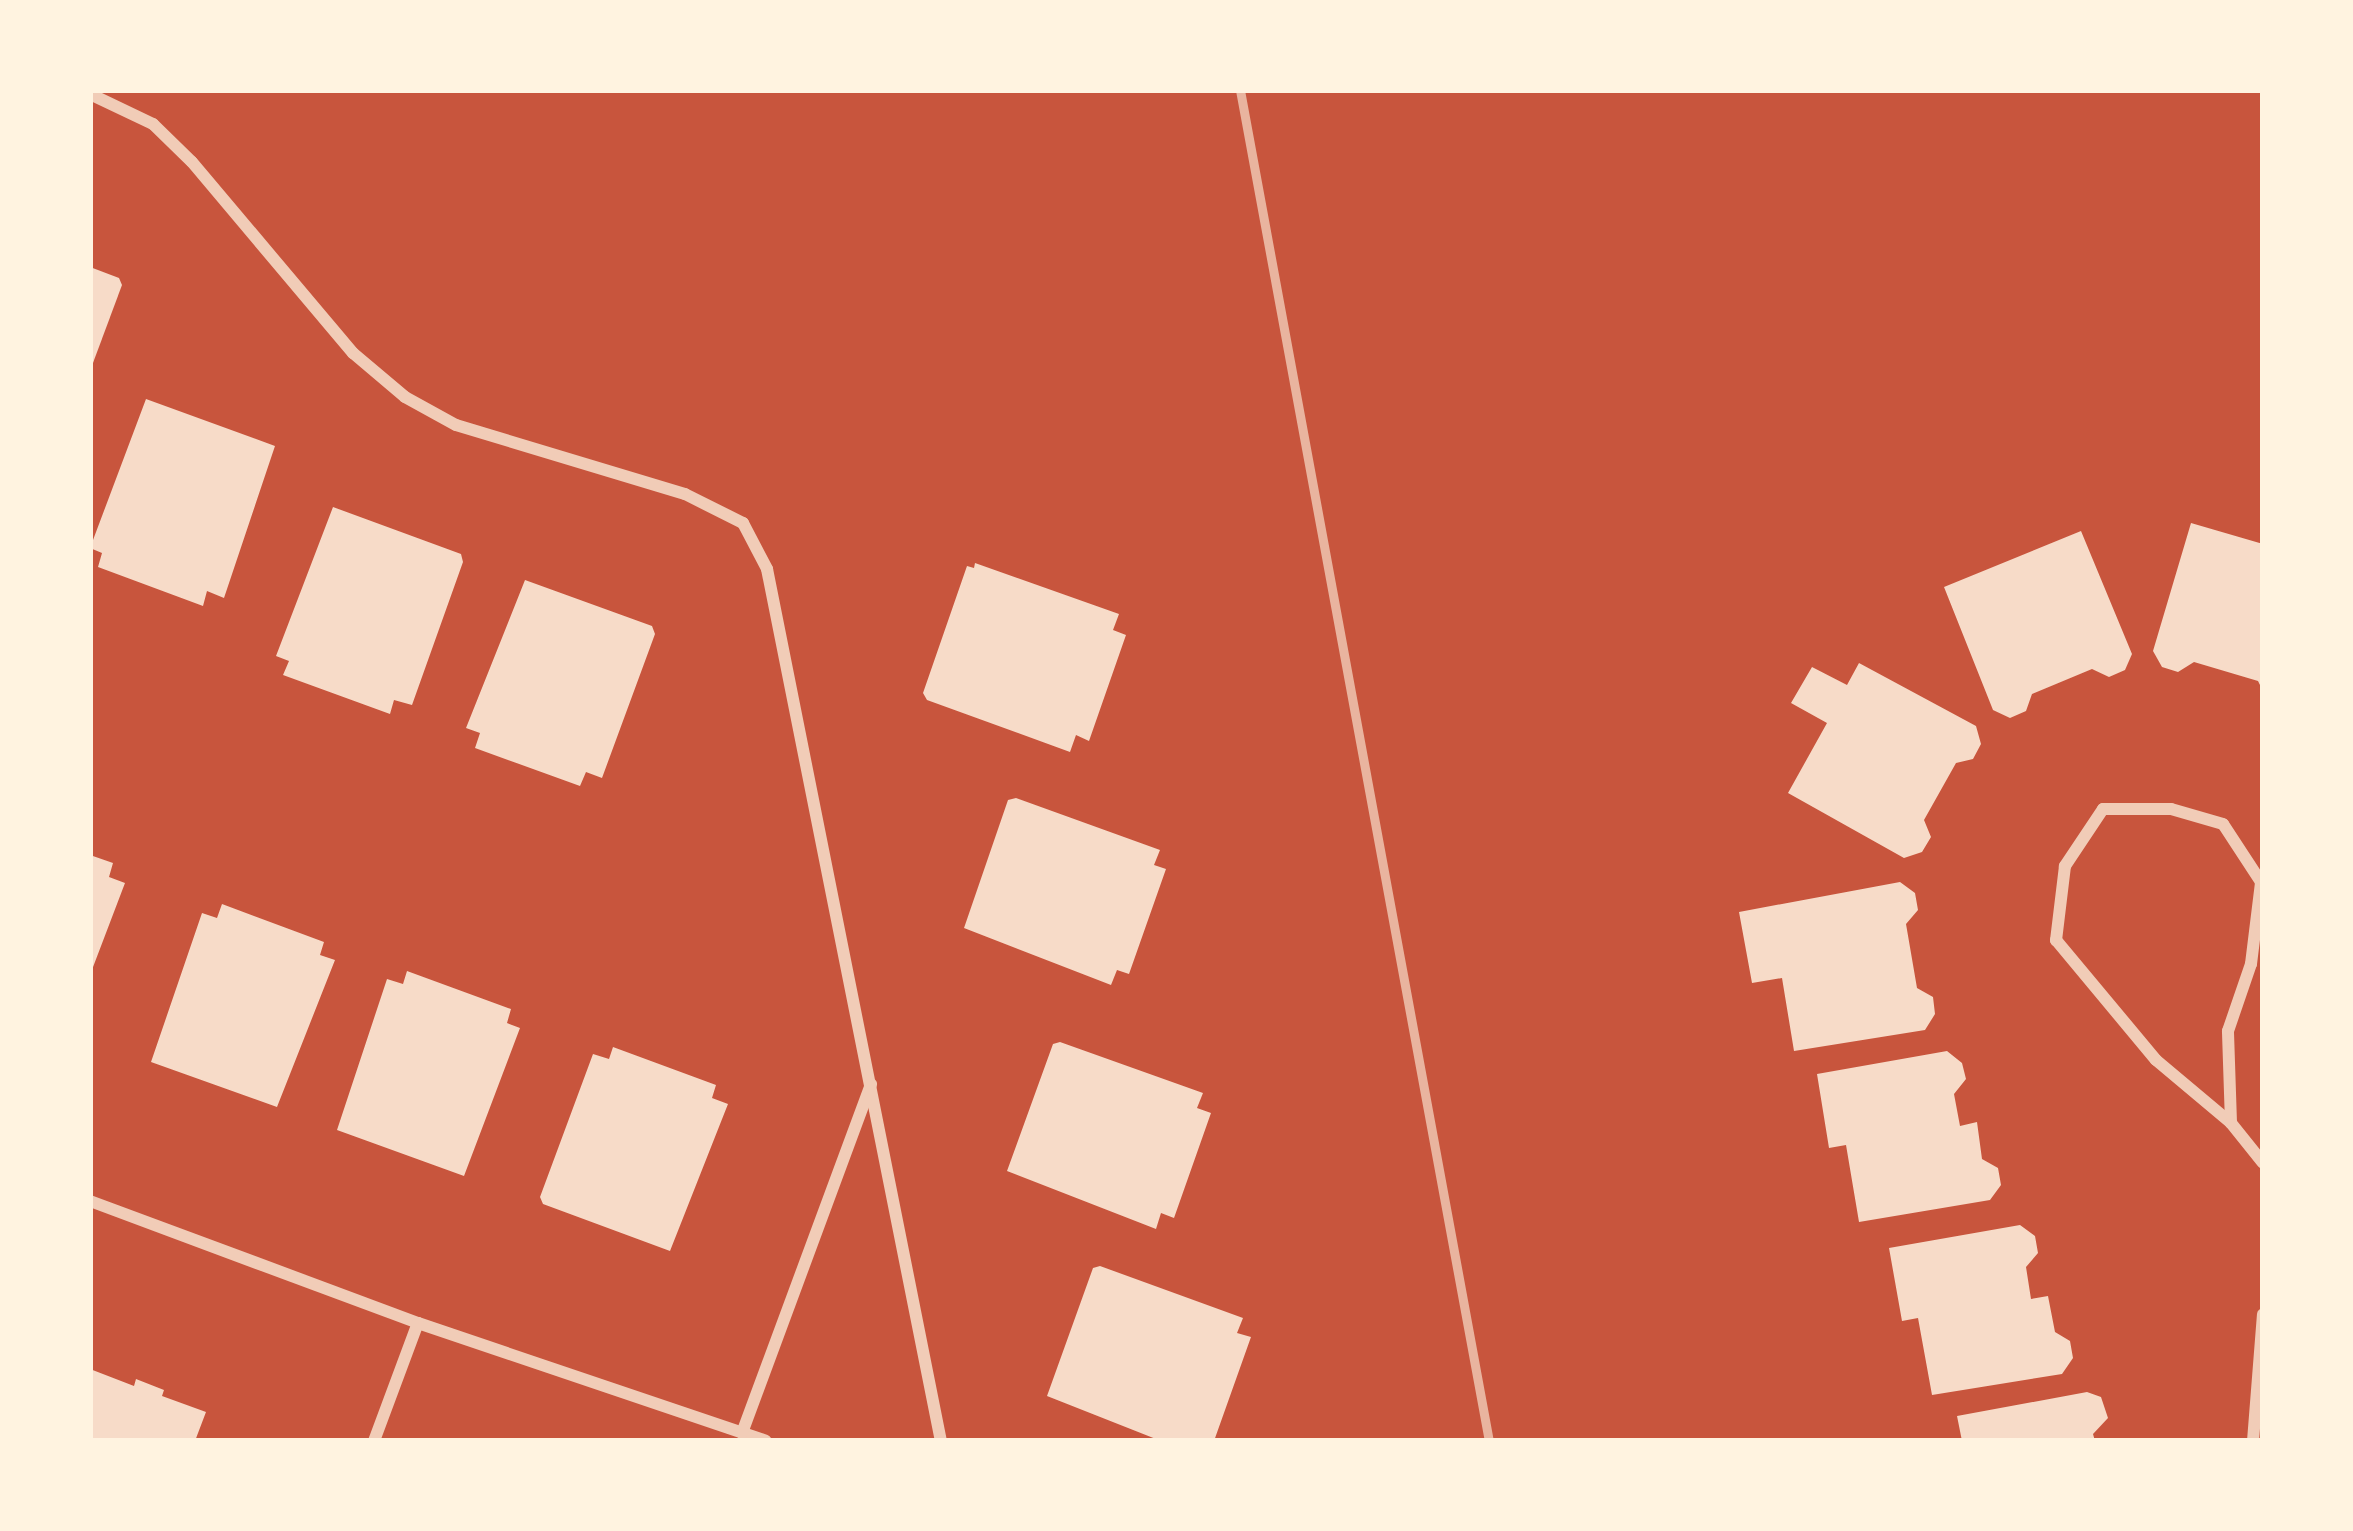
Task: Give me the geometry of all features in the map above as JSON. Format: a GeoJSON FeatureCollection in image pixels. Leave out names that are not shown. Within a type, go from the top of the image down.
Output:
{"type":"FeatureCollection","features":[{"type":"Feature","properties":{"kind":"street"},"geometry":{"type":"LineString","coordinates":[[90,94],[153,124],[192,162],[353,353],[405,397],[456,425],[685,494],[743,523],[767,568],[941,1441]]}},
{"type":"Feature","properties":{"kind":"street"},"geometry":{"type":"LineString","coordinates":[[2231,1123],[2228,1030],[2251,964],[2261,882],[2222,824],[2171,809],[2103,809],[2065,866],[2056,940],[2156,1060],[2231,1123],[2263,1163]]}},
{"type":"Feature","properties":{"kind":"street"},"geometry":{"type":"LineString","coordinates":[[742,1433],[871,1083]]}},
{"type":"Feature","properties":{"kind":"street"},"geometry":{"type":"LineString","coordinates":[[90,1201],[418,1323],[766,1441]]}},
{"type":"Feature","properties":{"kind":"street"},"geometry":{"type":"LineString","coordinates":[[2253,1441],[2263,1314]]}},
{"type":"Feature","properties":{"kind":"street"},"geometry":{"type":"LineString","coordinates":[[374,1441],[418,1323]]}},
{"type":"Feature","properties":{"kind":"building"},"geometry":{"type":"Polygon","coordinates":[[[90,267],[119,278],[122,285],[90,371],[90,267]]]}},
{"type":"Feature","properties":{"kind":"building"},"geometry":{"type":"Polygon","coordinates":[[[146,399],[275,446],[224,598],[207,591],[203,606],[98,567],[102,553],[90,548],[146,399]]]}},
{"type":"Feature","properties":{"kind":"building"},"geometry":{"type":"Polygon","coordinates":[[[333,507],[461,554],[463,562],[412,705],[394,700],[390,714],[283,675],[289,661],[276,656],[333,507]]]}},
{"type":"Feature","properties":{"kind":"building"},"geometry":{"type":"Polygon","coordinates":[[[2191,523],[2263,544],[2263,691],[2258,681],[2194,662],[2178,672],[2162,667],[2153,651],[2191,523]]]}},
{"type":"Feature","properties":{"kind":"building"},"geometry":{"type":"Polygon","coordinates":[[[2081,531],[2132,654],[2125,670],[2109,677],[2092,669],[2032,694],[2026,711],[2010,718],[1993,710],[1944,587],[2081,531]]]}},
{"type":"Feature","properties":{"kind":"building"},"geometry":{"type":"Polygon","coordinates":[[[975,563],[1119,614],[1113,630],[1126,635],[1089,741],[1076,735],[1070,752],[927,700],[923,693],[967,566],[974,568],[975,563]]]}},
{"type":"Feature","properties":{"kind":"building"},"geometry":{"type":"Polygon","coordinates":[[[525,580],[652,626],[655,634],[602,778],[586,772],[580,786],[475,748],[480,733],[466,728],[525,580]]]}},
{"type":"Feature","properties":{"kind":"building"},"geometry":{"type":"Polygon","coordinates":[[[1859,663],[1976,726],[1981,744],[1973,759],[1956,763],[1924,820],[1931,837],[1922,852],[1904,858],[1788,793],[1827,723],[1791,703],[1812,667],[1847,685],[1859,663]]]}},
{"type":"Feature","properties":{"kind":"building"},"geometry":{"type":"Polygon","coordinates":[[[1016,798],[1160,850],[1154,865],[1166,869],[1129,974],[1117,970],[1111,985],[964,928],[1008,800],[1016,798]]]}},
{"type":"Feature","properties":{"kind":"building"},"geometry":{"type":"Polygon","coordinates":[[[90,855],[113,863],[109,877],[125,883],[90,975],[90,855]]]}},
{"type":"Feature","properties":{"kind":"building"},"geometry":{"type":"Polygon","coordinates":[[[1900,882],[1915,893],[1918,910],[1906,924],[1917,988],[1933,997],[1935,1014],[1925,1030],[1794,1051],[1782,978],[1752,983],[1739,912],[1900,882]]]}},
{"type":"Feature","properties":{"kind":"building"},"geometry":{"type":"Polygon","coordinates":[[[222,904],[324,942],[320,955],[335,960],[277,1107],[151,1062],[202,913],[217,918],[222,904]]]}},
{"type":"Feature","properties":{"kind":"building"},"geometry":{"type":"Polygon","coordinates":[[[407,971],[511,1009],[507,1023],[520,1028],[464,1176],[337,1130],[387,979],[403,984],[407,971]]]}},
{"type":"Feature","properties":{"kind":"building"},"geometry":{"type":"Polygon","coordinates":[[[1060,1042],[1203,1093],[1197,1108],[1211,1113],[1174,1218],[1161,1213],[1156,1229],[1007,1171],[1053,1044],[1060,1042]]]}},
{"type":"Feature","properties":{"kind":"building"},"geometry":{"type":"Polygon","coordinates":[[[613,1047],[716,1085],[712,1098],[728,1104],[670,1251],[543,1204],[540,1197],[593,1054],[609,1059],[613,1047]]]}},
{"type":"Feature","properties":{"kind":"building"},"geometry":{"type":"Polygon","coordinates":[[[1947,1051],[1962,1063],[1966,1079],[1954,1094],[1960,1126],[1977,1122],[1982,1159],[1998,1168],[2001,1185],[1990,1200],[1859,1222],[1846,1145],[1829,1148],[1817,1074],[1947,1051]]]}},
{"type":"Feature","properties":{"kind":"building"},"geometry":{"type":"Polygon","coordinates":[[[2020,1225],[2035,1236],[2038,1253],[2026,1267],[2031,1299],[2048,1296],[2055,1332],[2070,1341],[2073,1358],[2062,1374],[1932,1395],[1918,1318],[1902,1321],[1889,1248],[2020,1225]]]}},
{"type":"Feature","properties":{"kind":"building"},"geometry":{"type":"Polygon","coordinates":[[[1100,1266],[1243,1318],[1237,1333],[1251,1337],[1214,1441],[1161,1441],[1047,1396],[1093,1268],[1100,1266]]]}},
{"type":"Feature","properties":{"kind":"building"},"geometry":{"type":"Polygon","coordinates":[[[90,1369],[134,1386],[136,1379],[164,1390],[162,1396],[206,1412],[195,1441],[90,1441],[90,1369]]]}},
{"type":"Feature","properties":{"kind":"building"},"geometry":{"type":"Polygon","coordinates":[[[2087,1392],[2101,1397],[2108,1418],[2093,1434],[2095,1441],[1962,1441],[1957,1416],[2087,1392]]]}},
{"type":"Feature","properties":{"kind":"railway"},"geometry":{"type":"LineString","coordinates":[[1240,90],[1489,1441]]}}]}
